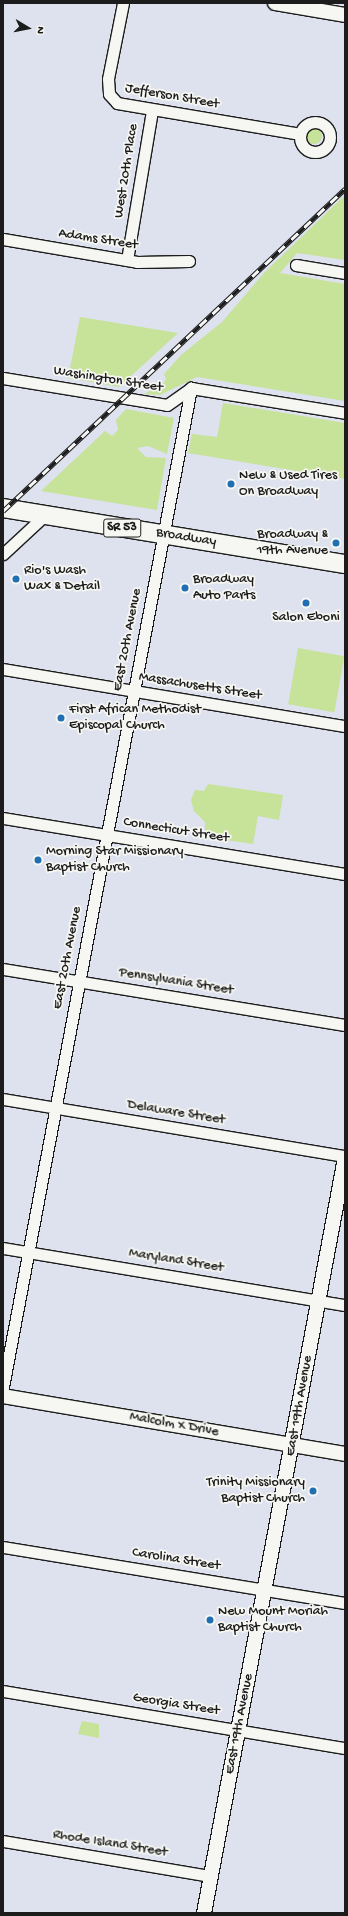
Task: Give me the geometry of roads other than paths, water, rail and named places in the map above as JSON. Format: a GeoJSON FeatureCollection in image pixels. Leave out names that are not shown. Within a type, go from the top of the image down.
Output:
{"type":"FeatureCollection","features":[{"type":"Feature","properties":{"kind":"main road","name":"Broadway"},"geometry":{"type":"LineString","coordinates":[[3,508],[345,564]]}},
{"type":"Feature","properties":{"kind":"street","name":"Jefferson Street"},"geometry":{"type":"LineString","coordinates":[[123,3],[108,79],[109,94],[124,106],[300,134]]}},
{"type":"Feature","properties":{"kind":"street"},"geometry":{"type":"LineString","coordinates":[[275,3],[345,14]]}},
{"type":"Feature","properties":{"kind":"street","name":"West 20th Place"},"geometry":{"type":"LineString","coordinates":[[127,260],[152,111]]}},
{"type":"Feature","properties":{"kind":"street","name":"Adams Street"},"geometry":{"type":"LineString","coordinates":[[3,239],[127,260],[188,261]]}},
{"type":"Feature","properties":{"kind":"street"},"geometry":{"type":"LineString","coordinates":[[296,265],[345,273]]}},
{"type":"Feature","properties":{"kind":"street","name":"Washington Street"},"geometry":{"type":"LineString","coordinates":[[3,378],[167,405],[191,388]]}},
{"type":"Feature","properties":{"kind":"street"},"geometry":{"type":"LineString","coordinates":[[191,388],[345,413]]}},
{"type":"Feature","properties":{"kind":"street","name":"East 20th Avenue"},"geometry":{"type":"LineString","coordinates":[[3,1387],[191,388]]}},
{"type":"Feature","properties":{"kind":"street"},"geometry":{"type":"LineString","coordinates":[[3,554],[45,515]]}},
{"type":"Feature","properties":{"kind":"street","name":"Massachusetts Street"},"geometry":{"type":"LineString","coordinates":[[3,669],[345,726]]}},
{"type":"Feature","properties":{"kind":"street","name":"Connecticut Street"},"geometry":{"type":"LineString","coordinates":[[3,818],[345,874]]}},
{"type":"Feature","properties":{"kind":"street","name":"Pennsylvania Street"},"geometry":{"type":"LineString","coordinates":[[3,969],[345,1025]]}},
{"type":"Feature","properties":{"kind":"street","name":"Delaware Street"},"geometry":{"type":"LineString","coordinates":[[3,1099],[345,1157]]}},
{"type":"Feature","properties":{"kind":"street","name":"East 19th Avenue"},"geometry":{"type":"LineString","coordinates":[[204,1913],[345,1157]]}},
{"type":"Feature","properties":{"kind":"street","name":"Maryland Street"},"geometry":{"type":"LineString","coordinates":[[3,1248],[345,1304]]}},
{"type":"Feature","properties":{"kind":"street","name":"Malcolm X Drive"},"geometry":{"type":"LineString","coordinates":[[3,1396],[345,1454]]}},
{"type":"Feature","properties":{"kind":"street","name":"Carolina Street"},"geometry":{"type":"LineString","coordinates":[[3,1547],[345,1603]]}},
{"type":"Feature","properties":{"kind":"street","name":"Georgia Street"},"geometry":{"type":"LineString","coordinates":[[3,1691],[345,1748]]}},
{"type":"Feature","properties":{"kind":"street","name":"Rhode Island Street"},"geometry":{"type":"LineString","coordinates":[[3,1842],[211,1876]]}},
{"type":"Feature","properties":{"kind":"railway"},"geometry":{"type":"LineString","coordinates":[[3,511],[345,189]]}},
{"type":"Feature","properties":{"kind":"place","name":"New & Used Tires On Broadway"},"geometry":{"type":"Point","coordinates":[231,484]}},
{"type":"Feature","properties":{"kind":"place","name":"Broadway & 19th Avenue"},"geometry":{"type":"Point","coordinates":[336,543]}},
{"type":"Feature","properties":{"kind":"place","name":"Rio's Wash Wax & Detail"},"geometry":{"type":"Point","coordinates":[16,579]}},
{"type":"Feature","properties":{"kind":"place","name":"Broadway Auto Parts"},"geometry":{"type":"Point","coordinates":[185,588]}},
{"type":"Feature","properties":{"kind":"place","name":"Salon Eboni"},"geometry":{"type":"Point","coordinates":[306,603]}},
{"type":"Feature","properties":{"kind":"place","name":"First African Methodist Episcopal Church"},"geometry":{"type":"Point","coordinates":[61,718]}},
{"type":"Feature","properties":{"kind":"place","name":"Morning Star Missionary Baptist Church"},"geometry":{"type":"Point","coordinates":[38,860]}},
{"type":"Feature","properties":{"kind":"place","name":"Trinity Missionary Baptist Church"},"geometry":{"type":"Point","coordinates":[313,1491]}},
{"type":"Feature","properties":{"kind":"place","name":"New Mount Moriah Baptist Church"},"geometry":{"type":"Point","coordinates":[210,1620]}}]}
